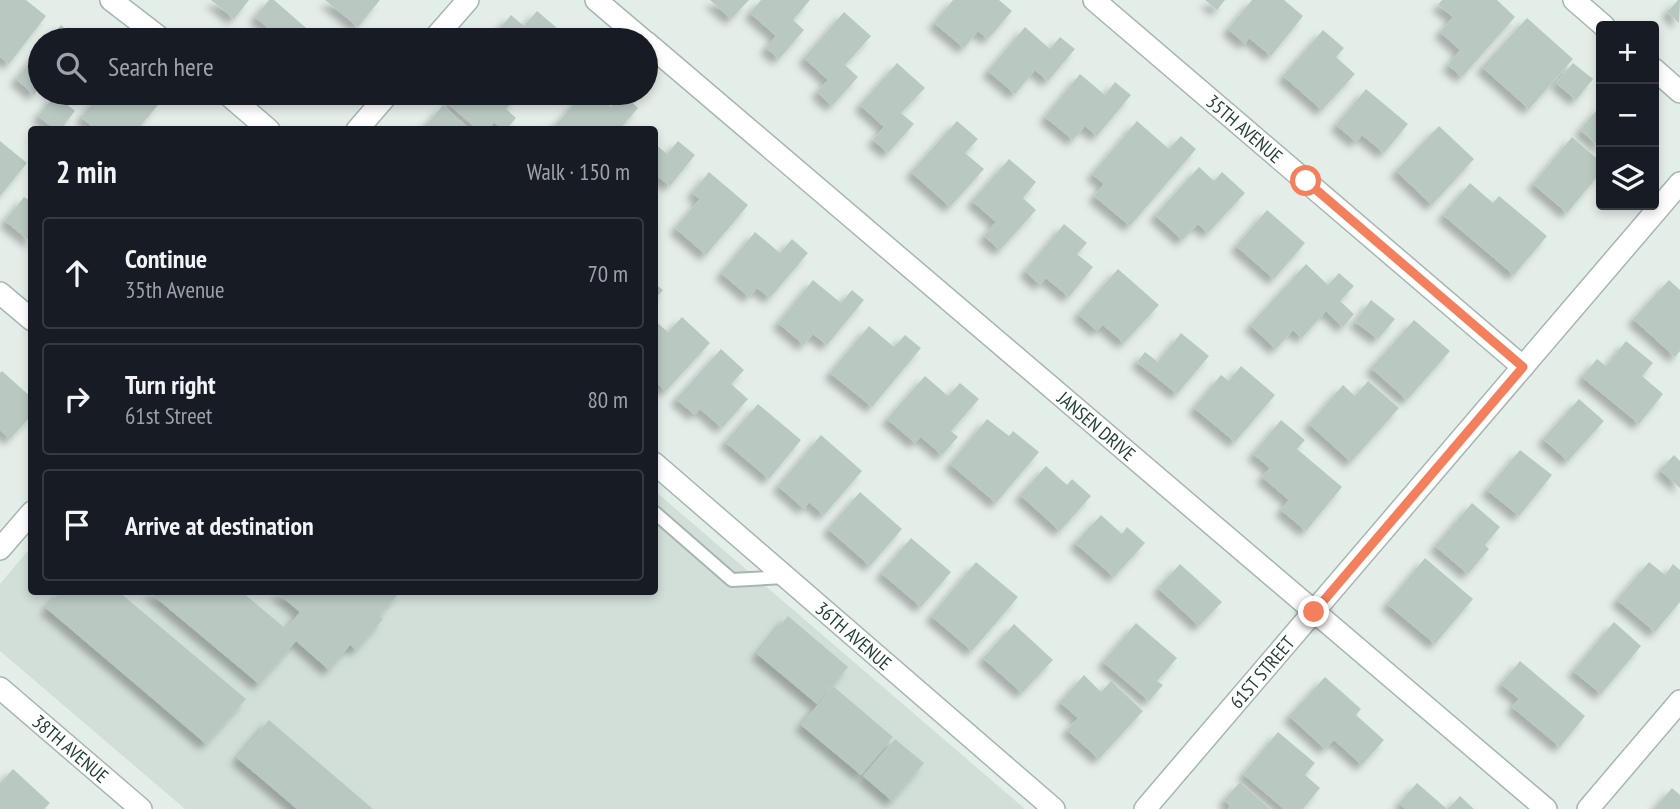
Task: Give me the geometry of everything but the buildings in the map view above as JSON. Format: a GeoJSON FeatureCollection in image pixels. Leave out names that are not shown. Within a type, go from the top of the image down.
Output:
{"type":"FeatureCollection","features":[{"type":"Feature","properties":{"kind":"street"},"geometry":{"type":"LineString","coordinates":[[111,0],[147,28]]}},
{"type":"Feature","properties":{"kind":"street"},"geometry":{"type":"LineString","coordinates":[[444,28],[468,0]]}},
{"type":"Feature","properties":{"kind":"street","name":"JANSEN DRIVE"},"geometry":{"type":"LineString","coordinates":[[596,0],[629,28]]}},
{"type":"Feature","properties":{"kind":"street","name":"35TH AVENUE"},"geometry":{"type":"LineString","coordinates":[[1094,0],[1523,367]]}},
{"type":"Feature","properties":{"kind":"street"},"geometry":{"type":"LineString","coordinates":[[1574,0],[1598,21]]}},
{"type":"Feature","properties":{"kind":"street","name":"JANSEN DRIVE"},"geometry":{"type":"LineString","coordinates":[[658,53],[1546,809]]}},
{"type":"Feature","properties":{"kind":"street"},"geometry":{"type":"LineString","coordinates":[[1659,73],[1680,92]]}},
{"type":"Feature","properties":{"kind":"street"},"geometry":{"type":"LineString","coordinates":[[240,105],[264,126]]}},
{"type":"Feature","properties":{"kind":"street"},"geometry":{"type":"LineString","coordinates":[[360,126],[378,105]]}},
{"type":"Feature","properties":{"kind":"street","name":"61ST STREET"},"geometry":{"type":"LineString","coordinates":[[1146,809],[1680,183]]}},
{"type":"Feature","properties":{"kind":"street"},"geometry":{"type":"LineString","coordinates":[[0,293],[28,317]]}},
{"type":"Feature","properties":{"kind":"street","name":"36TH AVENUE"},"geometry":{"type":"LineString","coordinates":[[658,466],[1054,809]]}},
{"type":"Feature","properties":{"kind":"street"},"geometry":{"type":"LineString","coordinates":[[0,549],[28,517]]}},
{"type":"Feature","properties":{"kind":"street","name":"38TH AVENUE"},"geometry":{"type":"LineString","coordinates":[[0,688],[141,809]]}},
{"type":"Feature","properties":{"kind":"street"},"geometry":{"type":"LineString","coordinates":[[1588,809],[1680,701]]}},
{"type":"Feature","properties":{"kind":"lane"},"geometry":{"type":"LineString","coordinates":[[658,515],[732,580],[785,577]]}},
{"type":"Feature","properties":{"kind":"shaded area"},"geometry":{"type":"Polygon","coordinates":[[[658,494],[1025,809],[185,809],[0,651],[0,584],[28,551],[28,595],[658,595],[658,494]]]}},
{"type":"Feature","properties":{"kind":"route"},"geometry":{"type":"LineString","coordinates":[[1306,181],[1523,367],[1314,612]]}}]}
